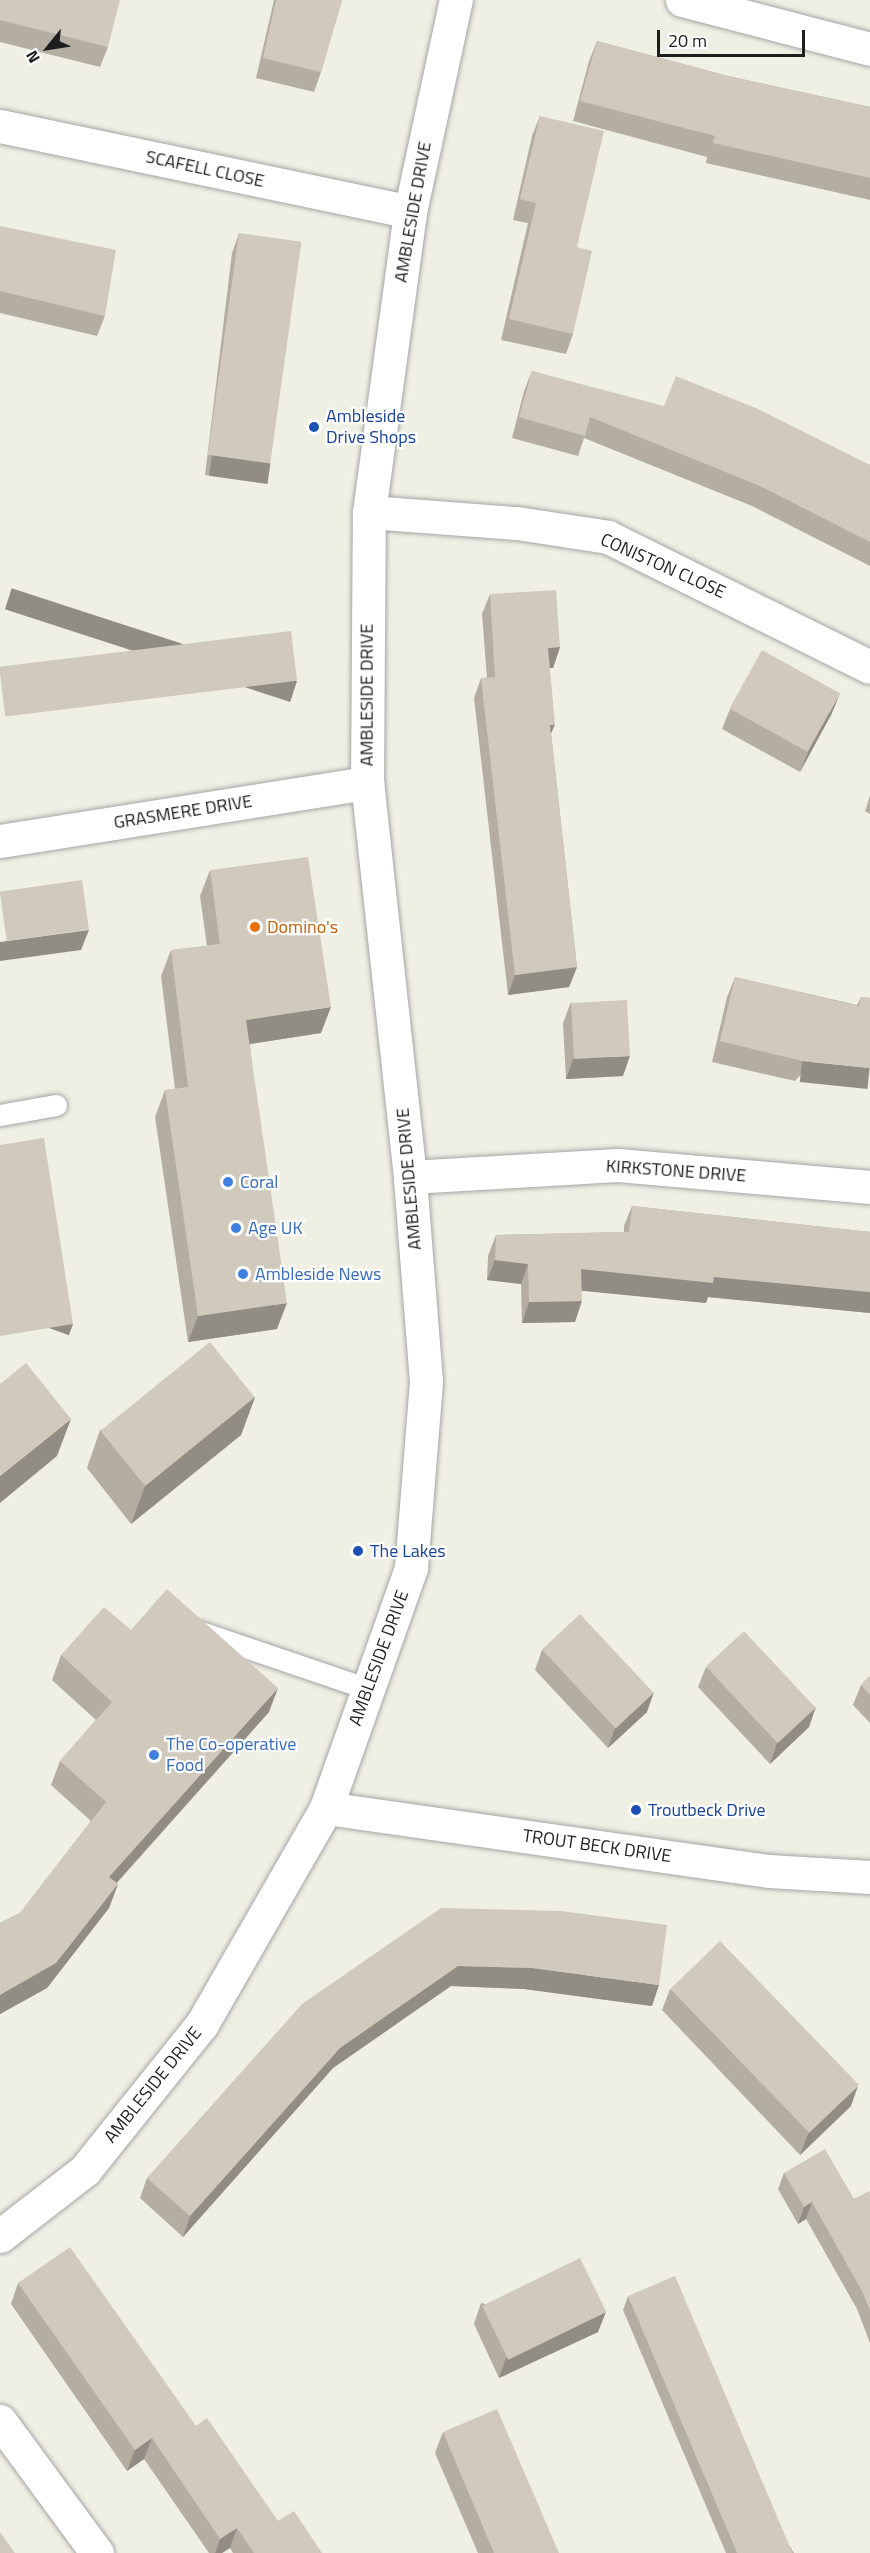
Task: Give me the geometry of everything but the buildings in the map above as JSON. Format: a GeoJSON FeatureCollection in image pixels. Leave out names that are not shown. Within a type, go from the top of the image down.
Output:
{"type":"FeatureCollection","features":[{"type":"Feature","properties":{"kind":"street","name":"AMBLESIDE DRIVE"},"geometry":{"type":"LineString","coordinates":[[0,2236],[85,2170],[202,2024],[326,1808],[411,1568],[426,1382],[410,1177],[367,783],[369,512],[410,212],[456,0]]}},
{"type":"Feature","properties":{"kind":"street"},"geometry":{"type":"LineString","coordinates":[[682,0],[870,49]]}},
{"type":"Feature","properties":{"kind":"street","name":"SCAFELL CLOSE"},"geometry":{"type":"LineString","coordinates":[[0,126],[410,212]]}},
{"type":"Feature","properties":{"kind":"street","name":"CONISTON CLOSE"},"geometry":{"type":"LineString","coordinates":[[369,512],[516,523],[608,537],[870,667]]}},
{"type":"Feature","properties":{"kind":"street","name":"GRASMERE DRIVE"},"geometry":{"type":"LineString","coordinates":[[0,841],[367,783]]}},
{"type":"Feature","properties":{"kind":"street","name":"KIRKSTONE DRIVE"},"geometry":{"type":"LineString","coordinates":[[410,1177],[618,1165],[870,1187]]}},
{"type":"Feature","properties":{"kind":"street","name":"TROUT BECK DRIVE"},"geometry":{"type":"LineString","coordinates":[[326,1808],[769,1871],[870,1877]]}},
{"type":"Feature","properties":{"kind":"street"},"geometry":{"type":"LineString","coordinates":[[0,2421],[98,2553]]}},
{"type":"Feature","properties":{"kind":"lane"},"geometry":{"type":"LineString","coordinates":[[0,1115],[56,1105]]}},
{"type":"Feature","properties":{"kind":"lane"},"geometry":{"type":"LineString","coordinates":[[198,1631],[368,1689]]}},
{"type":"Feature","properties":{"kind":"place","name":"Ambleside Drive Shops"},"geometry":{"type":"Point","coordinates":[314,427]}},
{"type":"Feature","properties":{"kind":"place","name":"Domino's"},"geometry":{"type":"Point","coordinates":[255,927]}},
{"type":"Feature","properties":{"kind":"place","name":"Coral"},"geometry":{"type":"Point","coordinates":[228,1182]}},
{"type":"Feature","properties":{"kind":"place","name":"Age UK"},"geometry":{"type":"Point","coordinates":[236,1228]}},
{"type":"Feature","properties":{"kind":"place","name":"Ambleside News"},"geometry":{"type":"Point","coordinates":[243,1274]}},
{"type":"Feature","properties":{"kind":"place","name":"The Lakes"},"geometry":{"type":"Point","coordinates":[358,1551]}},
{"type":"Feature","properties":{"kind":"place","name":"The Co-operative Food"},"geometry":{"type":"Point","coordinates":[154,1755]}},
{"type":"Feature","properties":{"kind":"place","name":"Troutbeck Drive"},"geometry":{"type":"Point","coordinates":[636,1810]}}]}
